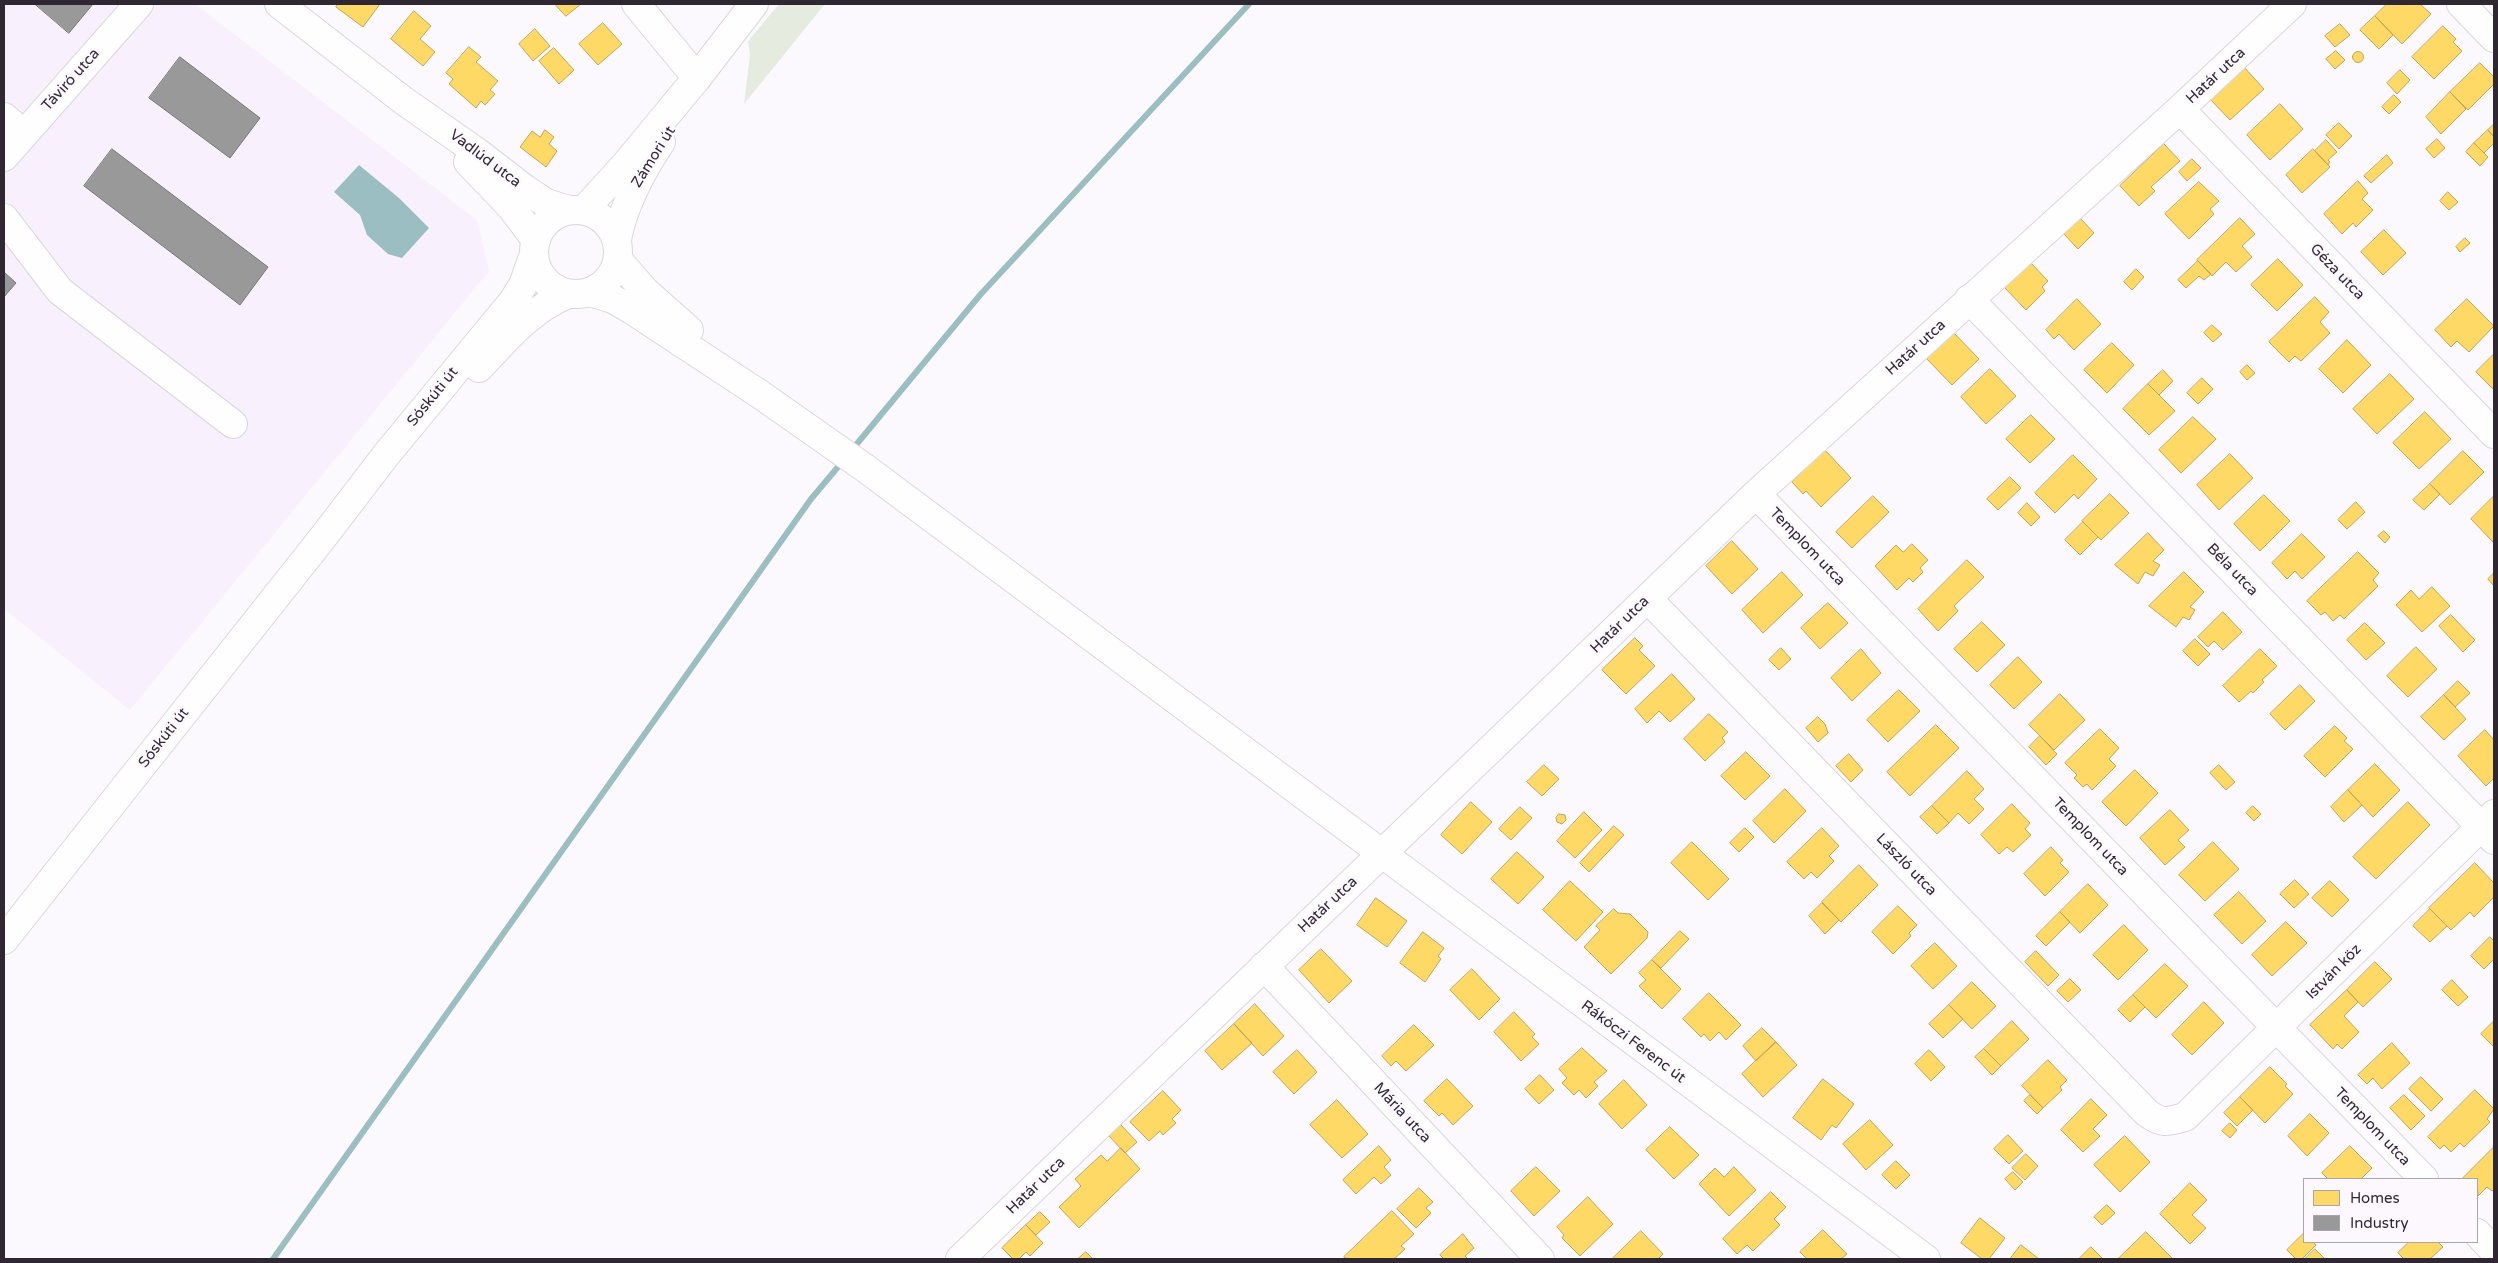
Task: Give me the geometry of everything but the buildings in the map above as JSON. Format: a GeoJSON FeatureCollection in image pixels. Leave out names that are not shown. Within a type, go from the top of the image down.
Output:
{"type":"FeatureCollection","features":[{"type":"Feature","properties":{"kind":"street","name":"Táviró utca"},"geometry":{"type":"LineString","coordinates":[[4,157],[14,125],[139,4]]}},
{"type":"Feature","properties":{"kind":"street","name":"Vadlúd utca"},"geometry":{"type":"LineString","coordinates":[[279,4],[404,101],[477,152],[525,189],[546,203],[576,210]]}},
{"type":"Feature","properties":{"kind":"street"},"geometry":{"type":"LineString","coordinates":[[636,4],[697,78]]}},
{"type":"Feature","properties":{"kind":"street","name":"Zámori út"},"geometry":{"type":"LineString","coordinates":[[576,210],[611,180],[697,78],[754,4]]}},
{"type":"Feature","properties":{"kind":"street","name":"Határ utca"},"geometry":{"type":"LineString","coordinates":[[967,1257],[1264,966],[1756,494],[2180,109],[2292,4]]}},
{"type":"Feature","properties":{"kind":"street"},"geometry":{"type":"LineString","coordinates":[[2461,4],[2494,38]]}},
{"type":"Feature","properties":{"kind":"street","name":"Zámori út"},"geometry":{"type":"LineString","coordinates":[[618,250],[621,219],[632,192],[651,158],[677,120],[697,78]]}},
{"type":"Feature","properties":{"kind":"street","name":"Vadlúd utca"},"geometry":{"type":"LineString","coordinates":[[404,101],[511,207],[535,247]]}},
{"type":"Feature","properties":{"kind":"street","name":"Géza utca"},"geometry":{"type":"LineString","coordinates":[[2180,109],[2494,434]]}},
{"type":"Feature","properties":{"kind":"street"},"geometry":{"type":"LineString","coordinates":[[576,210],[604,220],[618,250],[644,291],[761,395],[613,299],[579,293],[548,284],[539,270],[535,247],[544,224],[551,218],[576,210]]}},
{"type":"Feature","properties":{"kind":"street"},"geometry":{"type":"LineString","coordinates":[[4,218],[60,291],[233,424]]}},
{"type":"Feature","properties":{"kind":"street","name":"Sóskúti út"},"geometry":{"type":"LineString","coordinates":[[4,940],[386,455],[513,301],[523,285],[535,247]]}},
{"type":"Feature","properties":{"kind":"street"},"geometry":{"type":"LineString","coordinates":[[579,293],[609,280],[618,250]]}},
{"type":"Feature","properties":{"kind":"street","name":"Sóskúti út"},"geometry":{"type":"LineString","coordinates":[[324,536],[422,426],[528,316],[554,299],[579,293]]}},
{"type":"Feature","properties":{"kind":"street","name":"Béla utca"},"geometry":{"type":"LineString","coordinates":[[1969,299],[2490,827]]}},
{"type":"Feature","properties":{"kind":"street","name":"Rákóczi Ferenc út"},"geometry":{"type":"LineString","coordinates":[[761,395],[865,468],[1341,825],[1926,1259]]}},
{"type":"Feature","properties":{"kind":"street","name":"Templom utca"},"geometry":{"type":"LineString","coordinates":[[1756,494],[2423,1178]]}},
{"type":"Feature","properties":{"kind":"street","name":"László utca"},"geometry":{"type":"LineString","coordinates":[[1648,599],[2147,1113],[2158,1121],[2170,1122]]}},
{"type":"Feature","properties":{"kind":"street","name":"István köz"},"geometry":{"type":"LineString","coordinates":[[2170,1122],[2185,1117],[2490,827]]}},
{"type":"Feature","properties":{"kind":"street","name":"Mária utca"},"geometry":{"type":"LineString","coordinates":[[1264,966],[1540,1259]]}},
{"type":"Feature","properties":{"kind":"street"},"geometry":{"type":"LineString","coordinates":[[2478,1234],[2494,1251]]}},
{"type":"Feature","properties":{"kind":"shaded area"},"geometry":{"type":"Polygon","coordinates":[[[4,4],[195,4],[477,220],[489,271],[130,710],[4,609],[4,4]]]}},
{"type":"Feature","properties":{"kind":"shaded area"},"geometry":{"type":"Polygon","coordinates":[[[779,4],[825,4],[744,104],[750,54],[748,41],[779,4]]]}},
{"type":"Feature","properties":{"kind":"water"},"geometry":{"type":"Polygon","coordinates":[[[359,165],[399,198],[429,228],[402,258],[388,254],[367,235],[360,215],[334,192],[359,165]]]}},
{"type":"Feature","properties":{"kind":"waterway"},"geometry":{"type":"LineString","coordinates":[[851,451],[980,295],[1249,4]]}},
{"type":"Feature","properties":{"kind":"waterway"},"geometry":{"type":"LineString","coordinates":[[273,1259],[811,499],[843,461]]}}]}
